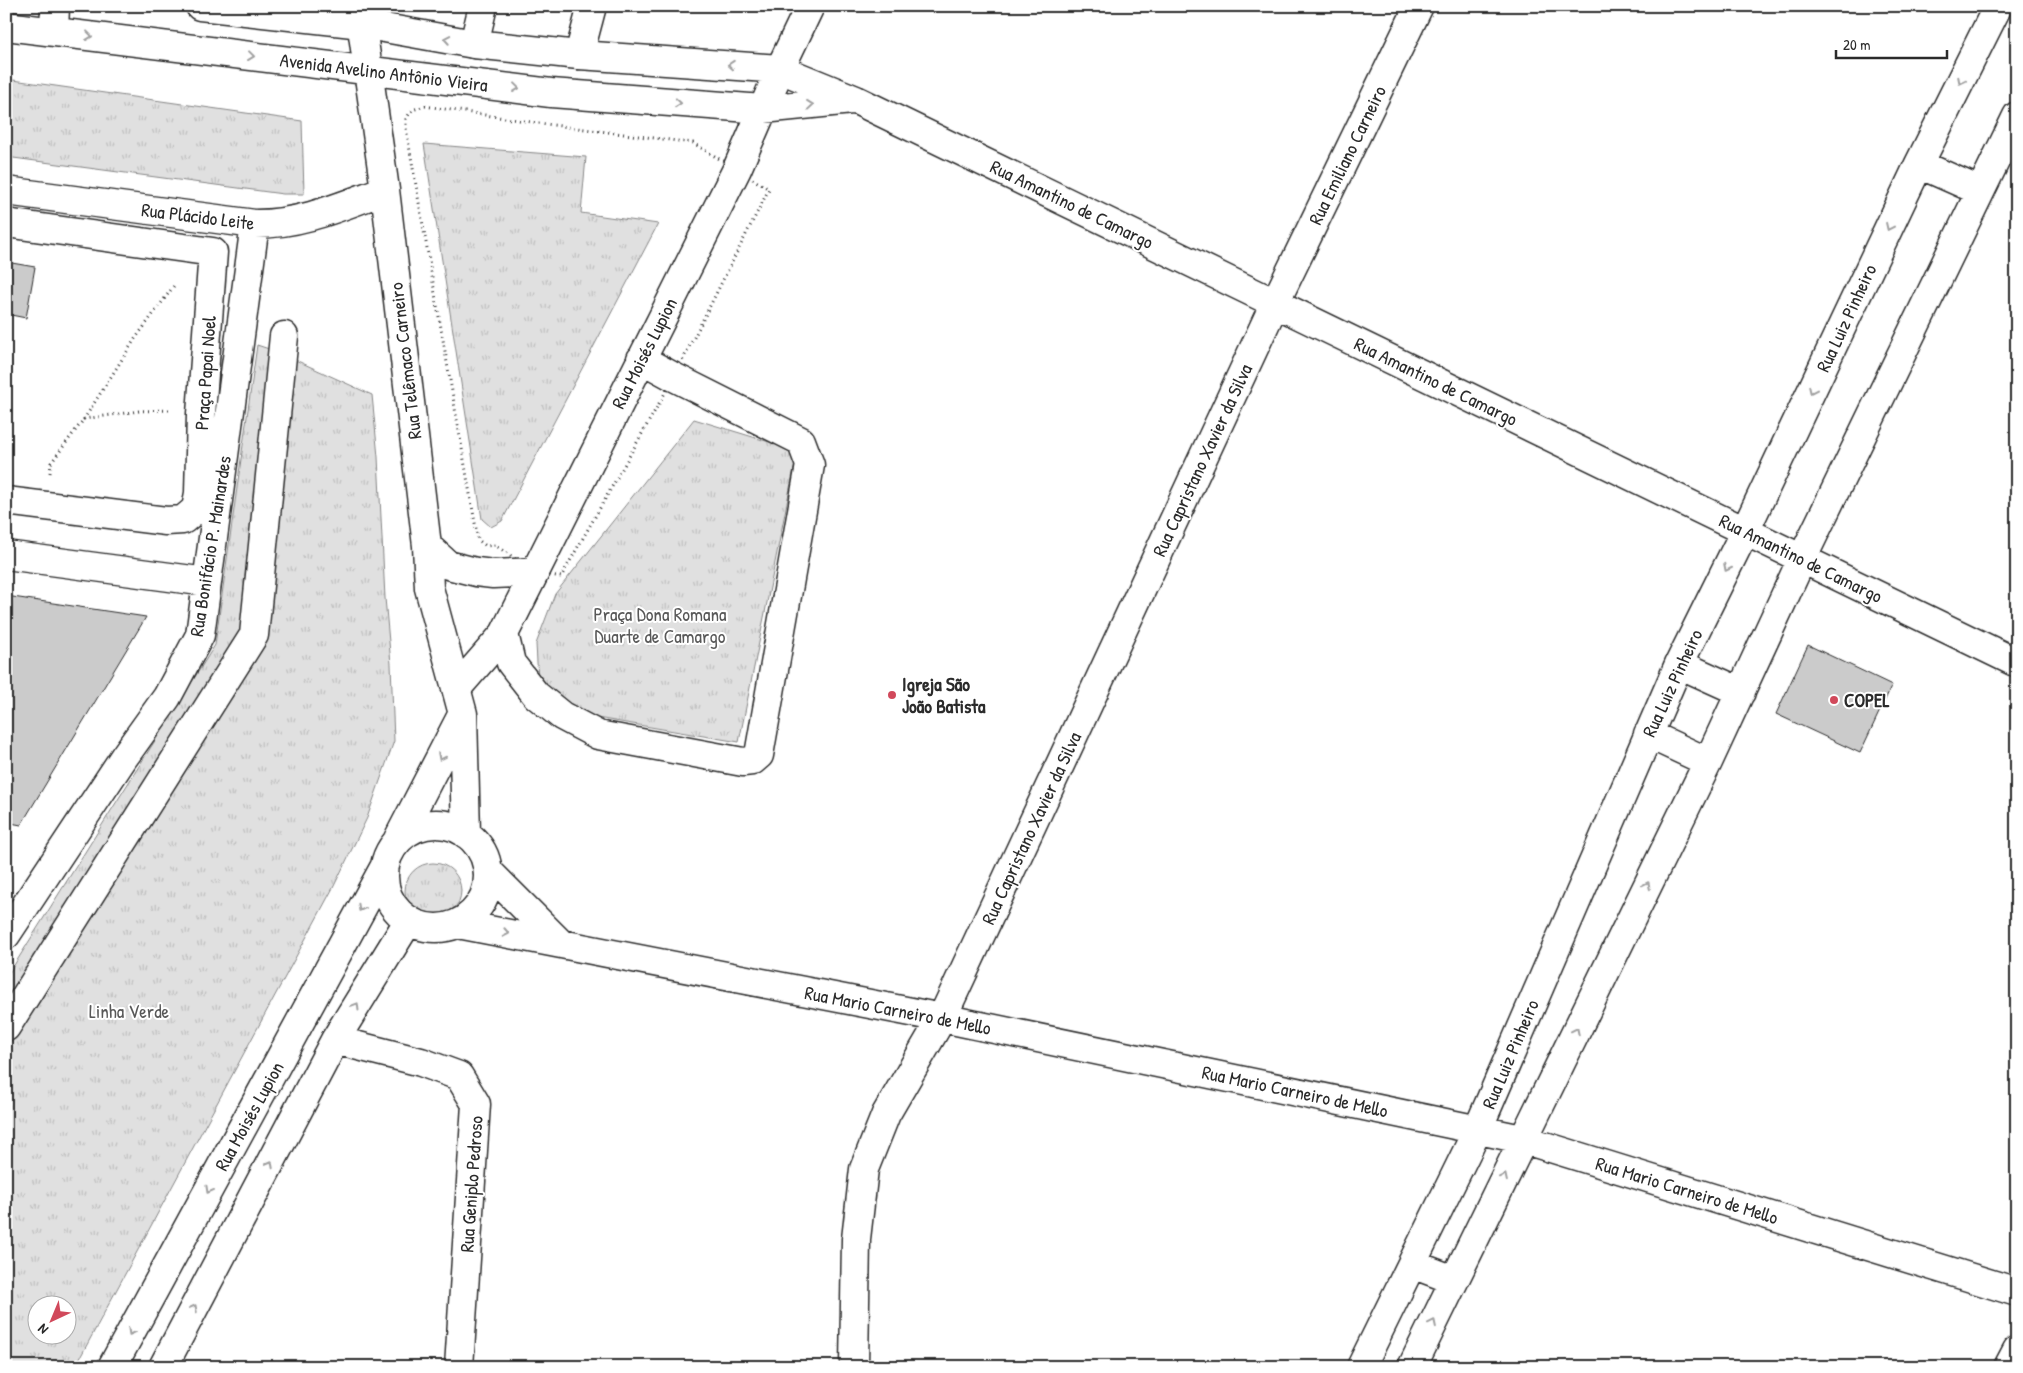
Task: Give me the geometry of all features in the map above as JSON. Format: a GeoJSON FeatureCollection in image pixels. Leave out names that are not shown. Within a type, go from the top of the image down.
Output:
{"type":"FeatureCollection","features":[{"type":"Feature","properties":{"kind":"street","name":"Avenida Avelino Antônio Vieira"},"geometry":{"type":"LineString","coordinates":[[200,6],[360,15],[474,44],[567,54],[780,69]]}},
{"type":"Feature","properties":{"kind":"street"},"geometry":{"type":"LineString","coordinates":[[474,44],[483,6]]}},
{"type":"Feature","properties":{"kind":"street"},"geometry":{"type":"LineString","coordinates":[[551,93],[567,54],[592,6]]}},
{"type":"Feature","properties":{"kind":"street","name":"Rua Moisés Lupion"},"geometry":{"type":"LineString","coordinates":[[398,839],[460,701],[504,634],[736,169],[810,6]]}},
{"type":"Feature","properties":{"kind":"street","name":"Rua Emiliano Carneiro"},"geometry":{"type":"LineString","coordinates":[[1275,303],[1419,6]]}},
{"type":"Feature","properties":{"kind":"street","name":"Rua Luiz Pinheiro"},"geometry":{"type":"LineString","coordinates":[[1361,1367],[1478,1129],[1679,664],[1746,531],[1919,164],[1998,6]]}},
{"type":"Feature","properties":{"kind":"street","name":"Rua Telêmaco Carneiro"},"geometry":{"type":"LineString","coordinates":[[360,15],[385,190],[427,546],[429,588],[460,701]]}},
{"type":"Feature","properties":{"kind":"street","name":"Avenida Avelino Antônio Vieira"},"geometry":{"type":"LineString","coordinates":[[6,26],[55,19],[368,70],[551,93],[763,110]]}},
{"type":"Feature","properties":{"kind":"street","name":"Rua Amantino de Camargo"},"geometry":{"type":"LineString","coordinates":[[780,69],[856,100],[2017,663]]}},
{"type":"Feature","properties":{"kind":"street"},"geometry":{"type":"LineString","coordinates":[[763,110],[856,100]]}},
{"type":"Feature","properties":{"kind":"street"},"geometry":{"type":"LineString","coordinates":[[1412,1367],[1708,762],[1802,559],[2017,116]]}},
{"type":"Feature","properties":{"kind":"street"},"geometry":{"type":"LineString","coordinates":[[1919,164],[1980,191]]}},
{"type":"Feature","properties":{"kind":"street","name":"Rua Plácido Leite"},"geometry":{"type":"LineString","coordinates":[[6,192],[255,224],[280,224],[317,214],[385,190]]}},
{"type":"Feature","properties":{"kind":"street"},"geometry":{"type":"LineString","coordinates":[[6,223],[213,252]]}},
{"type":"Feature","properties":{"kind":"street","name":"Rua Bonifácio P. Mainardes"},"geometry":{"type":"LineString","coordinates":[[6,935],[124,757],[167,698],[200,635],[255,224]]}},
{"type":"Feature","properties":{"kind":"street","name":"Praça Papai Noel"},"geometry":{"type":"LineString","coordinates":[[6,501],[166,521],[183,520],[196,508],[199,493],[201,414],[213,252]]}},
{"type":"Feature","properties":{"kind":"street","name":"Rua Capristano Xavier da Silva"},"geometry":{"type":"LineString","coordinates":[[854,1367],[856,1239],[864,1169],[886,1114],[942,1018],[1275,303]]}},
{"type":"Feature","properties":{"kind":"street"},"geometry":{"type":"LineString","coordinates":[[6,1027],[254,635],[284,336]]}},
{"type":"Feature","properties":{"kind":"street"},"geometry":{"type":"LineString","coordinates":[[504,634],[512,663],[536,695],[562,716],[598,735],[743,762],[752,761],[759,756],[810,465],[801,441],[674,378],[641,359]]}},
{"type":"Feature","properties":{"kind":"street"},"geometry":{"type":"LineString","coordinates":[[427,546],[448,565],[476,572],[493,574],[535,572]]}},
{"type":"Feature","properties":{"kind":"street"},"geometry":{"type":"LineString","coordinates":[[6,555],[207,582]]}},
{"type":"Feature","properties":{"kind":"street"},"geometry":{"type":"LineString","coordinates":[[1679,664],[1740,692]]}},
{"type":"Feature","properties":{"kind":"street"},"geometry":{"type":"LineString","coordinates":[[460,701],[466,834]]}},
{"type":"Feature","properties":{"kind":"street"},"geometry":{"type":"LineString","coordinates":[[1648,734],[1708,762]]}},
{"type":"Feature","properties":{"kind":"street"},"geometry":{"type":"LineString","coordinates":[[435,823],[455,826],[466,834],[484,853],[489,872],[487,890],[481,904],[471,915],[458,924],[444,928],[429,927],[409,920],[393,906],[385,887],[385,866],[390,852],[398,839],[415,827],[435,823]]}},
{"type":"Feature","properties":{"kind":"street","name":"Rua Moisés Lupion"},"geometry":{"type":"LineString","coordinates":[[112,1367],[385,866]]}},
{"type":"Feature","properties":{"kind":"street"},"geometry":{"type":"LineString","coordinates":[[489,872],[560,943]]}},
{"type":"Feature","properties":{"kind":"street"},"geometry":{"type":"LineString","coordinates":[[163,1367],[335,1040],[409,920]]}},
{"type":"Feature","properties":{"kind":"street","name":"Rua Mario Carneiro de Mello"},"geometry":{"type":"LineString","coordinates":[[458,924],[942,1018],[1522,1139],[2017,1292]]}},
{"type":"Feature","properties":{"kind":"street","name":"Rua Geniplo Pedroso"},"geometry":{"type":"LineString","coordinates":[[335,1040],[421,1062],[459,1076],[476,1104],[459,1367]]}},
{"type":"Feature","properties":{"kind":"street"},"geometry":{"type":"LineString","coordinates":[[1412,1264],[1454,1280]]}},
{"type":"Feature","properties":{"kind":"street"},"geometry":{"type":"LineString","coordinates":[[2008,1367],[2017,1350]]}},
{"type":"Feature","properties":{"kind":"path"},"geometry":{"type":"LineString","coordinates":[[425,106],[693,143],[736,169],[769,189],[674,378],[560,576],[535,572],[495,545],[486,546],[478,540],[406,128],[406,119],[412,110],[425,106]]}},
{"type":"Feature","properties":{"kind":"path"},"geometry":{"type":"LineString","coordinates":[[48,506],[51,463],[84,419],[135,339],[188,267],[213,252]]}},
{"type":"Feature","properties":{"kind":"path"},"geometry":{"type":"LineString","coordinates":[[84,419],[163,410],[201,414]]}},
{"type":"Feature","properties":{"kind":"green space"},"geometry":{"type":"Polygon","coordinates":[[[6,79],[302,121],[304,194],[283,194],[6,157],[6,79]]]}},
{"type":"Feature","properties":{"kind":"green space"},"geometry":{"type":"Polygon","coordinates":[[[424,144],[586,157],[581,213],[658,224],[502,521],[491,527],[482,519],[424,144]]]}},
{"type":"Feature","properties":{"kind":"green space","name":"Linha Verde"},"geometry":{"type":"Polygon","coordinates":[[[257,345],[278,352],[372,395],[378,457],[394,741],[367,818],[334,886],[75,1367],[6,1367],[6,978],[215,645],[257,345]]]}},
{"type":"Feature","properties":{"kind":"green space","name":"Praça Dona Romana Duarte de Camargo"},"geometry":{"type":"Polygon","coordinates":[[[694,419],[789,448],[795,463],[739,742],[597,718],[562,700],[538,680],[536,644],[555,594],[694,419]]]}},
{"type":"Feature","properties":{"kind":"green space"},"geometry":{"type":"Polygon","coordinates":[[[433,863],[448,868],[456,876],[461,891],[456,906],[448,914],[433,919],[418,914],[410,906],[405,891],[410,876],[418,868],[433,863]]]}},
{"type":"Feature","properties":{"kind":"building"},"geometry":{"type":"Polygon","coordinates":[[[6,262],[35,267],[26,318],[6,314],[6,262]]]}},
{"type":"Feature","properties":{"kind":"building"},"geometry":{"type":"Polygon","coordinates":[[[6,596],[146,617],[21,825],[6,822],[6,596]]]}},
{"type":"Feature","properties":{"kind":"building","name":"COPEL"},"geometry":{"type":"Polygon","coordinates":[[[1808,645],[1892,685],[1860,753],[1776,714],[1808,645]]]}},
{"type":"Feature","properties":{"kind":"place","name":"Igreja São João Batista"},"geometry":{"type":"Point","coordinates":[892,695]}},
{"type":"Feature","properties":{"kind":"place","name":"COPEL"},"geometry":{"type":"Point","coordinates":[1834,700]}}]}
